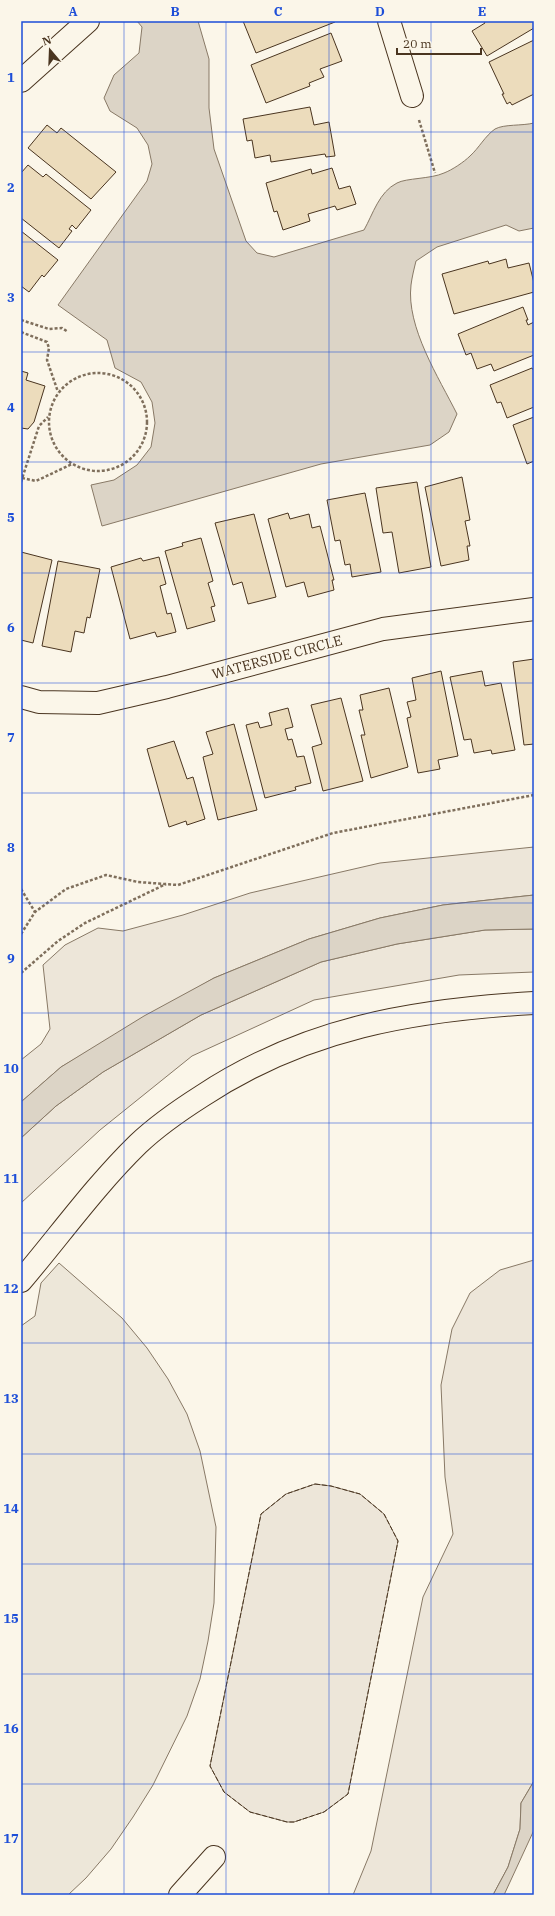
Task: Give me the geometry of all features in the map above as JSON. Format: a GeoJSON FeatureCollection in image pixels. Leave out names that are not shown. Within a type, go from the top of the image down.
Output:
{"type":"FeatureCollection","features":[{"type":"Feature","properties":{"kind":"street"},"geometry":{"type":"LineString","coordinates":[[24,71],[88,21]]}},
{"type":"Feature","properties":{"kind":"street"},"geometry":{"type":"LineString","coordinates":[[389,21],[412,96]]}},
{"type":"Feature","properties":{"kind":"street","name":"WATERSIDE CIRCLE"},"geometry":{"type":"LineString","coordinates":[[21,697],[39,702],[98,703],[175,685],[383,629],[534,609]]}},
{"type":"Feature","properties":{"kind":"street"},"geometry":{"type":"LineString","coordinates":[[21,1281],[46,1252],[105,1177],[140,1142],[179,1111],[220,1084],[264,1060],[308,1042],[343,1031],[407,1015],[459,1008],[534,1003]]}},
{"type":"Feature","properties":{"kind":"street"},"geometry":{"type":"LineString","coordinates":[[180,1895],[214,1857]]}},
{"type":"Feature","properties":{"kind":"path"},"geometry":{"type":"LineString","coordinates":[[412,96],[435,173]]}},
{"type":"Feature","properties":{"kind":"path"},"geometry":{"type":"LineString","coordinates":[[21,320],[49,329],[62,328],[68,332]]}},
{"type":"Feature","properties":{"kind":"path"},"geometry":{"type":"LineString","coordinates":[[21,332],[47,342],[49,348],[47,360],[58,392]]}},
{"type":"Feature","properties":{"kind":"path"},"geometry":{"type":"LineString","coordinates":[[90,373],[110,374],[127,381],[140,395],[147,412],[147,432],[140,449],[126,463],[107,472],[88,472],[72,464],[54,443],[49,430],[49,416],[52,404],[58,392],[72,380],[90,373]]}},
{"type":"Feature","properties":{"kind":"path"},"geometry":{"type":"LineString","coordinates":[[21,482],[39,426],[49,416]]}},
{"type":"Feature","properties":{"kind":"path"},"geometry":{"type":"LineString","coordinates":[[22,478],[36,481],[72,464]]}},
{"type":"Feature","properties":{"kind":"path"},"geometry":{"type":"LineString","coordinates":[[21,934],[35,912],[66,889],[106,875],[138,882],[178,885],[194,881],[334,833],[534,795]]}},
{"type":"Feature","properties":{"kind":"path"},"geometry":{"type":"LineString","coordinates":[[21,973],[58,941],[85,923],[167,884]]}},
{"type":"Feature","properties":{"kind":"path"},"geometry":{"type":"LineString","coordinates":[[21,889],[35,912]]}},
{"type":"Feature","properties":{"kind":"shaded area"},"geometry":{"type":"Polygon","coordinates":[[[137,21],[198,21],[209,59],[209,108],[214,149],[246,241],[257,253],[274,257],[364,230],[381,198],[397,183],[406,180],[439,175],[451,170],[473,153],[488,135],[499,127],[534,123],[534,228],[519,231],[506,225],[437,247],[416,261],[411,285],[411,301],[414,318],[425,352],[457,414],[449,432],[430,445],[321,464],[102,526],[91,485],[114,480],[137,465],[151,447],[155,423],[152,402],[141,382],[115,368],[107,340],[58,305],[147,181],[152,164],[148,145],[137,128],[110,111],[104,98],[114,75],[139,53],[142,27],[137,21]]]}},
{"type":"Feature","properties":{"kind":"shaded area"},"geometry":{"type":"Polygon","coordinates":[[[534,847],[534,895],[443,905],[380,918],[309,939],[214,978],[61,1067],[21,1102],[21,1060],[41,1044],[50,1029],[43,965],[65,945],[98,928],[123,931],[183,915],[250,893],[380,863],[534,847]]]}},
{"type":"Feature","properties":{"kind":"shaded area"},"geometry":{"type":"Polygon","coordinates":[[[534,895],[534,929],[485,930],[397,944],[321,962],[201,1015],[103,1072],[56,1106],[21,1138],[21,1102],[61,1067],[144,1016],[214,978],[309,939],[380,918],[443,905],[534,895]]]}},
{"type":"Feature","properties":{"kind":"shaded area"},"geometry":{"type":"Polygon","coordinates":[[[534,929],[534,972],[459,975],[314,1000],[192,1056],[100,1130],[21,1203],[21,1138],[56,1106],[103,1072],[201,1015],[321,962],[397,944],[485,930],[534,929]]]}},
{"type":"Feature","properties":{"kind":"shaded area"},"geometry":{"type":"Polygon","coordinates":[[[534,1260],[534,1781],[521,1803],[520,1829],[508,1867],[493,1895],[353,1895],[371,1851],[423,1597],[453,1534],[445,1477],[441,1385],[452,1329],[470,1293],[500,1270],[534,1260]]]}},
{"type":"Feature","properties":{"kind":"shaded area"},"geometry":{"type":"Polygon","coordinates":[[[59,1263],[122,1318],[147,1348],[168,1379],[187,1414],[200,1451],[216,1527],[214,1603],[200,1679],[187,1716],[153,1785],[133,1817],[111,1849],[86,1878],[68,1895],[21,1895],[21,1326],[35,1316],[41,1283],[59,1263]]]}},
{"type":"Feature","properties":{"kind":"shaded area"},"geometry":{"type":"Polygon","coordinates":[[[315,1484],[331,1486],[360,1494],[384,1514],[398,1541],[348,1794],[324,1812],[294,1822],[287,1822],[250,1812],[224,1792],[210,1766],[261,1514],[286,1494],[315,1484]]]}},
{"type":"Feature","properties":{"kind":"shaded area"},"geometry":{"type":"Polygon","coordinates":[[[534,1781],[534,1830],[504,1895],[493,1895],[508,1867],[520,1829],[521,1803],[534,1781]]]}},
{"type":"Feature","properties":{"kind":"building"},"geometry":{"type":"Polygon","coordinates":[[[243,21],[335,21],[335,22],[256,53],[243,21]]]}},
{"type":"Feature","properties":{"kind":"building"},"geometry":{"type":"Polygon","coordinates":[[[484,21],[534,21],[534,28],[487,56],[472,31],[485,23],[484,21]]]}},
{"type":"Feature","properties":{"kind":"building"},"geometry":{"type":"Polygon","coordinates":[[[331,33],[342,61],[320,69],[324,77],[309,83],[310,86],[266,103],[251,65],[331,33]]]}},
{"type":"Feature","properties":{"kind":"building"},"geometry":{"type":"Polygon","coordinates":[[[534,40],[534,94],[512,105],[510,102],[507,104],[489,62],[534,40]]]}},
{"type":"Feature","properties":{"kind":"building"},"geometry":{"type":"Polygon","coordinates":[[[310,107],[314,125],[329,122],[335,156],[326,157],[325,154],[271,162],[270,155],[255,158],[252,140],[247,141],[243,119],[310,107]]]}},
{"type":"Feature","properties":{"kind":"building"},"geometry":{"type":"Polygon","coordinates":[[[47,125],[57,133],[61,128],[116,172],[91,199],[28,148],[47,125]]]}},
{"type":"Feature","properties":{"kind":"building"},"geometry":{"type":"Polygon","coordinates":[[[28,165],[43,177],[46,174],[91,210],[76,229],[72,225],[69,229],[72,231],[59,248],[21,218],[21,173],[28,165]]]}},
{"type":"Feature","properties":{"kind":"building"},"geometry":{"type":"Polygon","coordinates":[[[332,168],[339,189],[350,186],[356,204],[337,210],[335,206],[308,214],[310,221],[283,230],[277,211],[274,212],[266,183],[311,169],[312,174],[332,168]]]}},
{"type":"Feature","properties":{"kind":"building"},"geometry":{"type":"Polygon","coordinates":[[[21,231],[58,260],[44,277],[42,275],[29,292],[21,286],[21,231]]]}},
{"type":"Feature","properties":{"kind":"building"},"geometry":{"type":"Polygon","coordinates":[[[506,259],[508,268],[529,263],[534,283],[534,292],[454,314],[442,274],[488,261],[489,264],[506,259]]]}},
{"type":"Feature","properties":{"kind":"building"},"geometry":{"type":"Polygon","coordinates":[[[523,307],[528,320],[526,320],[528,325],[534,322],[534,355],[494,371],[491,364],[477,369],[471,353],[466,355],[458,334],[523,307]]]}},
{"type":"Feature","properties":{"kind":"building"},"geometry":{"type":"Polygon","coordinates":[[[532,368],[534,371],[534,407],[507,418],[501,402],[497,403],[490,385],[532,368]]]}},
{"type":"Feature","properties":{"kind":"building"},"geometry":{"type":"Polygon","coordinates":[[[21,371],[28,373],[26,380],[45,386],[34,422],[28,429],[21,428],[21,371]]]}},
{"type":"Feature","properties":{"kind":"building"},"geometry":{"type":"Polygon","coordinates":[[[534,417],[534,461],[527,464],[513,425],[534,417]]]}},
{"type":"Feature","properties":{"kind":"building"},"geometry":{"type":"Polygon","coordinates":[[[462,477],[470,520],[465,521],[470,546],[467,546],[469,560],[441,566],[425,487],[462,477]]]}},
{"type":"Feature","properties":{"kind":"building"},"geometry":{"type":"Polygon","coordinates":[[[417,482],[431,567],[399,573],[392,532],[383,533],[376,488],[417,482]]]}},
{"type":"Feature","properties":{"kind":"building"},"geometry":{"type":"Polygon","coordinates":[[[365,493],[381,572],[352,577],[350,564],[345,565],[340,540],[335,541],[327,500],[365,493]]]}},
{"type":"Feature","properties":{"kind":"building"},"geometry":{"type":"Polygon","coordinates":[[[288,513],[290,519],[309,514],[312,528],[320,526],[334,580],[332,580],[334,590],[308,597],[304,582],[286,587],[268,519],[288,513]]]}},
{"type":"Feature","properties":{"kind":"building"},"geometry":{"type":"Polygon","coordinates":[[[254,514],[276,597],[248,604],[242,582],[233,585],[215,523],[254,514]]]}},
{"type":"Feature","properties":{"kind":"building"},"geometry":{"type":"Polygon","coordinates":[[[201,538],[213,581],[208,583],[215,606],[211,607],[215,621],[187,629],[165,551],[183,546],[182,543],[201,538]]]}},
{"type":"Feature","properties":{"kind":"building"},"geometry":{"type":"Polygon","coordinates":[[[21,552],[52,560],[33,643],[21,640],[21,552]]]}},
{"type":"Feature","properties":{"kind":"building"},"geometry":{"type":"Polygon","coordinates":[[[159,557],[166,584],[160,586],[167,614],[171,613],[176,632],[157,637],[155,632],[130,639],[111,567],[141,558],[143,561],[159,557]]]}},
{"type":"Feature","properties":{"kind":"building"},"geometry":{"type":"Polygon","coordinates":[[[58,561],[100,569],[90,618],[87,617],[84,633],[75,631],[71,652],[42,646],[58,561]]]}},
{"type":"Feature","properties":{"kind":"building"},"geometry":{"type":"Polygon","coordinates":[[[534,659],[534,744],[524,745],[513,662],[534,659]]]}},
{"type":"Feature","properties":{"kind":"building"},"geometry":{"type":"Polygon","coordinates":[[[441,671],[458,756],[438,760],[440,769],[418,773],[407,718],[411,717],[407,702],[416,700],[412,678],[441,671]]]}},
{"type":"Feature","properties":{"kind":"building"},"geometry":{"type":"Polygon","coordinates":[[[482,671],[485,686],[501,683],[515,750],[492,754],[491,750],[474,753],[471,739],[464,740],[450,677],[482,671]]]}},
{"type":"Feature","properties":{"kind":"building"},"geometry":{"type":"Polygon","coordinates":[[[389,688],[408,767],[371,778],[361,735],[365,735],[359,710],[363,710],[360,695],[389,688]]]}},
{"type":"Feature","properties":{"kind":"building"},"geometry":{"type":"Polygon","coordinates":[[[341,698],[363,781],[323,791],[312,747],[322,744],[311,705],[341,698]]]}},
{"type":"Feature","properties":{"kind":"building"},"geometry":{"type":"Polygon","coordinates":[[[288,708],[293,727],[285,729],[288,740],[292,739],[297,757],[304,756],[311,783],[295,787],[296,790],[265,798],[246,725],[258,722],[260,728],[272,725],[269,713],[288,708]]]}},
{"type":"Feature","properties":{"kind":"building"},"geometry":{"type":"Polygon","coordinates":[[[234,724],[257,810],[218,820],[203,757],[213,754],[206,732],[234,724]]]}},
{"type":"Feature","properties":{"kind":"building"},"geometry":{"type":"Polygon","coordinates":[[[174,741],[187,779],[193,777],[205,819],[187,825],[186,821],[169,827],[147,749],[174,741]]]}},
{"type":"Feature","properties":{"kind":"fence"},"geometry":{"type":"LineString","coordinates":[[315,1484],[331,1486],[360,1494],[384,1514],[398,1541],[348,1794],[324,1812],[294,1822],[287,1822],[250,1812],[224,1792],[210,1766],[261,1514],[286,1494],[315,1484]]}}]}
